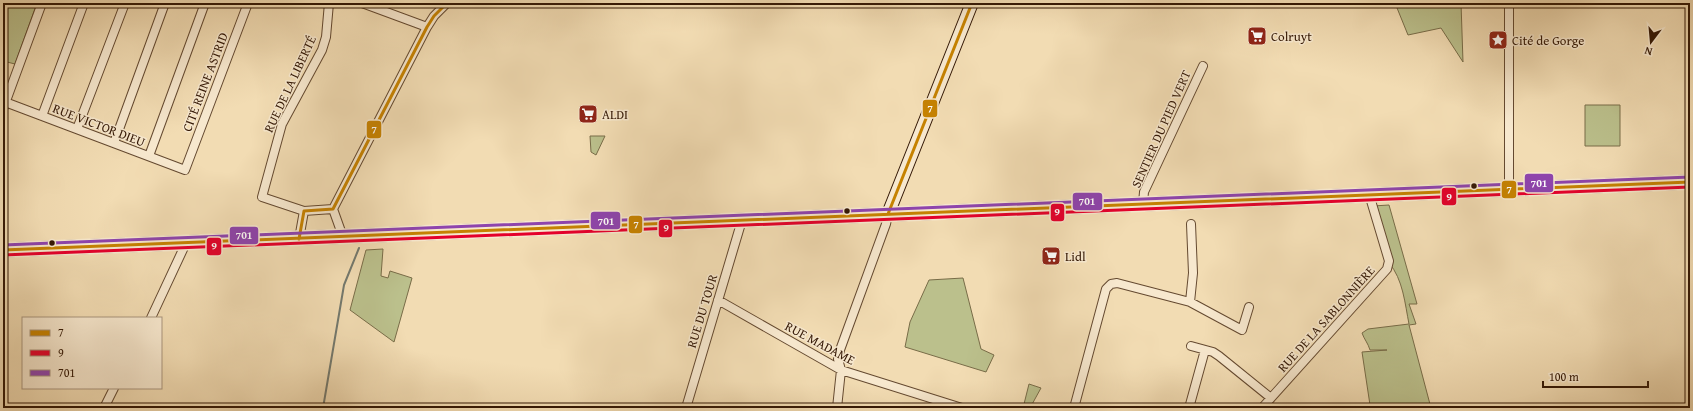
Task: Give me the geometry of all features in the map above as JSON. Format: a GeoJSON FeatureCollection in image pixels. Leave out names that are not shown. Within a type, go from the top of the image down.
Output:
{"type":"FeatureCollection","features":[{"type":"Feature","properties":{"kind":"main road"},"geometry":{"type":"LineString","coordinates":[[3,250],[300,239],[1509,188],[1690,182]]}},
{"type":"Feature","properties":{"kind":"street"},"geometry":{"type":"LineString","coordinates":[[4,106],[42,3]]}},
{"type":"Feature","properties":{"kind":"street"},"geometry":{"type":"LineString","coordinates":[[42,116],[84,3]]}},
{"type":"Feature","properties":{"kind":"street"},"geometry":{"type":"LineString","coordinates":[[77,129],[125,3]]}},
{"type":"Feature","properties":{"kind":"street"},"geometry":{"type":"LineString","coordinates":[[114,143],[165,3]]}},
{"type":"Feature","properties":{"kind":"street","name":"CITÉ REINE ASTRID"},"geometry":{"type":"LineString","coordinates":[[149,156],[206,3]]}},
{"type":"Feature","properties":{"kind":"street","name":"CITÉ REINE ASTRID"},"geometry":{"type":"LineString","coordinates":[[185,170],[248,3]]}},
{"type":"Feature","properties":{"kind":"street","name":"RUE DE LA LIBERTÉ"},"geometry":{"type":"LineString","coordinates":[[304,211],[262,197],[282,124],[322,50],[326,38],[329,3]]}},
{"type":"Feature","properties":{"kind":"street"},"geometry":{"type":"LineString","coordinates":[[362,3],[427,27]]}},
{"type":"Feature","properties":{"kind":"street"},"geometry":{"type":"LineString","coordinates":[[343,237],[333,209],[427,27],[434,16],[447,3]]}},
{"type":"Feature","properties":{"kind":"street"},"geometry":{"type":"LineString","coordinates":[[837,408],[841,370],[838,359],[840,350],[886,224],[888,214],[972,3]]}},
{"type":"Feature","properties":{"kind":"street"},"geometry":{"type":"LineString","coordinates":[[1509,3],[1509,188]]}},
{"type":"Feature","properties":{"kind":"street","name":"SENTIER DU PIED VERT"},"geometry":{"type":"LineString","coordinates":[[1143,203],[1144,192],[1203,66]]}},
{"type":"Feature","properties":{"kind":"street","name":"RUE VICTOR DIEU"},"geometry":{"type":"LineString","coordinates":[[4,106],[42,116],[185,170]]}},
{"type":"Feature","properties":{"kind":"street","name":"RUE DE LA SABLONNIÈRE"},"geometry":{"type":"LineString","coordinates":[[1262,408],[1318,347],[1388,266],[1389,261],[1369,194]]}},
{"type":"Feature","properties":{"kind":"street"},"geometry":{"type":"LineString","coordinates":[[300,239],[304,211],[333,209]]}},
{"type":"Feature","properties":{"kind":"street","name":"RUE DU TOUR"},"geometry":{"type":"LineString","coordinates":[[686,408],[742,220]]}},
{"type":"Feature","properties":{"kind":"street"},"geometry":{"type":"LineString","coordinates":[[1190,302],[1193,273],[1191,224]]}},
{"type":"Feature","properties":{"kind":"street"},"geometry":{"type":"LineString","coordinates":[[151,317],[186,243]]}},
{"type":"Feature","properties":{"kind":"street"},"geometry":{"type":"LineString","coordinates":[[1074,408],[1108,286],[1116,283],[1190,302],[1242,330],[1249,307]]}},
{"type":"Feature","properties":{"kind":"street","name":"RUE MADAME"},"geometry":{"type":"LineString","coordinates":[[718,300],[841,370],[934,404],[962,408]]}},
{"type":"Feature","properties":{"kind":"street"},"geometry":{"type":"LineString","coordinates":[[1191,346],[1213,352],[1271,398]]}},
{"type":"Feature","properties":{"kind":"street"},"geometry":{"type":"LineString","coordinates":[[1189,408],[1205,350]]}},
{"type":"Feature","properties":{"kind":"street"},"geometry":{"type":"LineString","coordinates":[[104,408],[114,389]]}},
{"type":"Feature","properties":{"kind":"green space"},"geometry":{"type":"Polygon","coordinates":[[[3,3],[37,3],[15,64],[3,61],[3,3]]]}},
{"type":"Feature","properties":{"kind":"green space"},"geometry":{"type":"Polygon","coordinates":[[[1395,3],[1461,3],[1463,62],[1441,28],[1408,35],[1395,3]]]}},
{"type":"Feature","properties":{"kind":"green space"},"geometry":{"type":"Polygon","coordinates":[[[1585,105],[1620,105],[1620,146],[1585,146],[1585,105]]]}},
{"type":"Feature","properties":{"kind":"green space"},"geometry":{"type":"Polygon","coordinates":[[[590,136],[605,136],[596,155],[591,152],[590,136]]]}},
{"type":"Feature","properties":{"kind":"green space"},"geometry":{"type":"Polygon","coordinates":[[[1389,205],[1417,304],[1409,304],[1416,324],[1409,325],[1431,408],[1370,405],[1362,352],[1387,350],[1370,350],[1362,333],[1368,329],[1409,324],[1405,300],[1394,269],[1389,263],[1373,206],[1389,205]]]}},
{"type":"Feature","properties":{"kind":"green space"},"geometry":{"type":"Polygon","coordinates":[[[383,249],[381,276],[388,278],[390,271],[412,278],[394,342],[350,310],[366,250],[383,249]]]}},
{"type":"Feature","properties":{"kind":"green space"},"geometry":{"type":"Polygon","coordinates":[[[963,278],[981,349],[994,355],[986,372],[905,347],[910,322],[929,280],[963,278]]]}},
{"type":"Feature","properties":{"kind":"green space"},"geometry":{"type":"Polygon","coordinates":[[[1029,384],[1041,388],[1030,408],[1023,408],[1029,384]]]}},
{"type":"Feature","properties":{"kind":"waterway"},"geometry":{"type":"LineString","coordinates":[[323,408],[344,285],[359,248]]}},
{"type":"Feature","properties":{"kind":"transit line","name":"7"},"geometry":{"type":"LineString","coordinates":[[299,239],[304,211],[333,209],[427,27],[434,16],[447,3]]}},
{"type":"Feature","properties":{"kind":"transit line","name":"7"},"geometry":{"type":"LineString","coordinates":[[888,214],[972,3]]}},
{"type":"Feature","properties":{"kind":"transit line","name":"701"},"geometry":{"type":"LineString","coordinates":[[3,245],[1690,177]]}},
{"type":"Feature","properties":{"kind":"transit line","name":"7"},"geometry":{"type":"LineString","coordinates":[[3,250],[1690,182]]}},
{"type":"Feature","properties":{"kind":"transit line","name":"9"},"geometry":{"type":"LineString","coordinates":[[3,255],[1690,187]]}},
{"type":"Feature","properties":{"kind":"place","name":"Colruyt"},"geometry":{"type":"Point","coordinates":[1257,36]}},
{"type":"Feature","properties":{"kind":"place","name":"Cité de Gorge"},"geometry":{"type":"Point","coordinates":[1498,40]}},
{"type":"Feature","properties":{"kind":"place","name":"ALDI"},"geometry":{"type":"Point","coordinates":[588,114]}},
{"type":"Feature","properties":{"kind":"place","name":"Lidl"},"geometry":{"type":"Point","coordinates":[1051,256]}}]}
